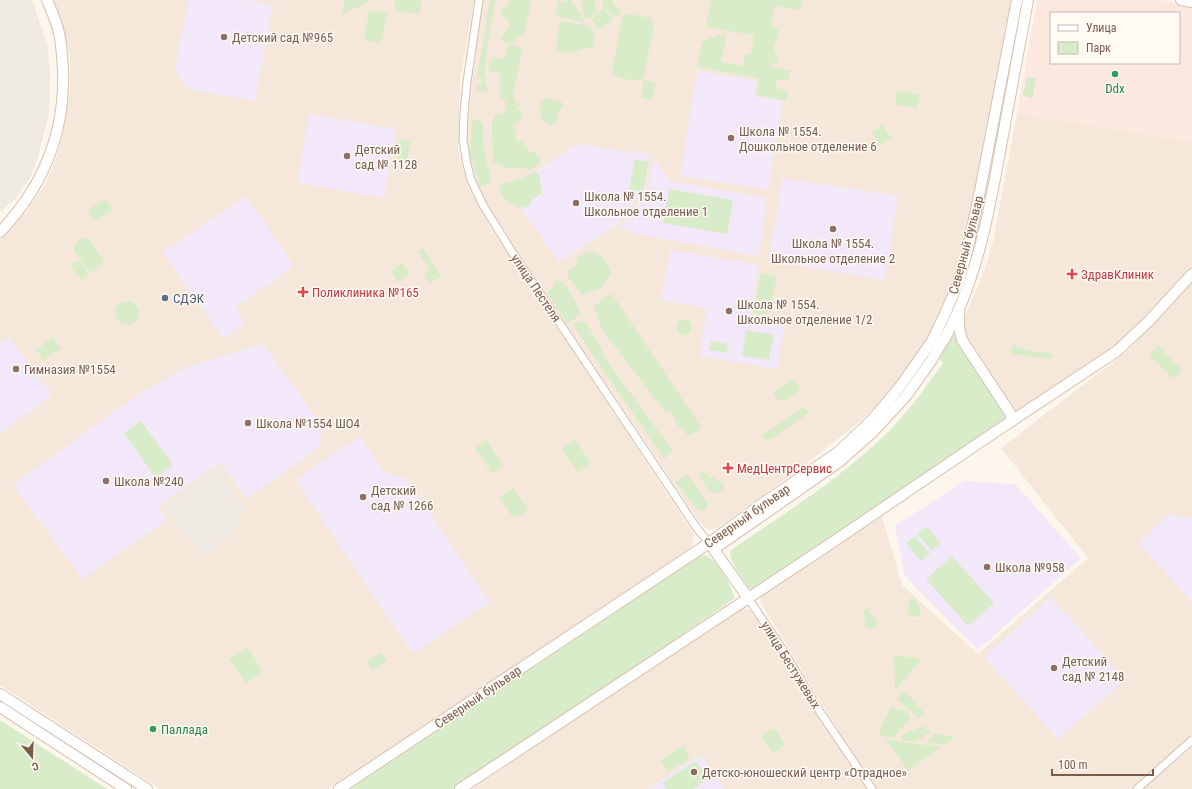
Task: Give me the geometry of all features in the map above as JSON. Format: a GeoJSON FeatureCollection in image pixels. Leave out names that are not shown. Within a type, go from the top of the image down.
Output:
{"type":"FeatureCollection","features":[{"type":"Feature","properties":{"kind":"main road"},"geometry":{"type":"LineString","coordinates":[[0,232],[18,212],[38,183],[49,158],[62,110],[64,90],[61,44],[58,28],[48,0]]}},
{"type":"Feature","properties":{"kind":"main road","name":"Северный бульвар"},"geometry":{"type":"LineString","coordinates":[[711,546],[766,501],[837,453],[872,420],[899,388],[932,341],[959,281],[968,248],[1017,0]]}},
{"type":"Feature","properties":{"kind":"main road","name":"Северный бульвар"},"geometry":{"type":"LineString","coordinates":[[339,789],[839,462],[874,431],[906,396],[944,340],[959,310],[979,252],[988,215],[1028,0]]}},
{"type":"Feature","properties":{"kind":"main road"},"geometry":{"type":"LineString","coordinates":[[1181,0],[1192,2]]}},
{"type":"Feature","properties":{"kind":"main road"},"geometry":{"type":"LineString","coordinates":[[460,789],[1118,351],[1149,321],[1192,274]]}},
{"type":"Feature","properties":{"kind":"main road"},"geometry":{"type":"LineString","coordinates":[[959,310],[959,327],[962,340],[1010,413],[1012,421]]}},
{"type":"Feature","properties":{"kind":"main road","name":"улица Бестужевых"},"geometry":{"type":"LineString","coordinates":[[711,546],[748,598]]}},
{"type":"Feature","properties":{"kind":"main road"},"geometry":{"type":"LineString","coordinates":[[0,694],[147,789]]}},
{"type":"Feature","properties":{"kind":"main road"},"geometry":{"type":"LineString","coordinates":[[0,707],[126,789]]}},
{"type":"Feature","properties":{"kind":"street","name":"улица Пестеля"},"geometry":{"type":"LineString","coordinates":[[479,0],[466,94],[463,140],[467,164],[477,193],[532,282],[696,527],[711,546]]}},
{"type":"Feature","properties":{"kind":"street","name":"улица Бестужевых"},"geometry":{"type":"LineString","coordinates":[[748,598],[783,650],[820,712],[872,789]]}},
{"type":"Feature","properties":{"kind":"street"},"geometry":{"type":"LineString","coordinates":[[1137,789],[1192,740]]}},
{"type":"Feature","properties":{"kind":"shaded area"},"geometry":{"type":"Polygon","coordinates":[[[0,0],[32,0],[48,47],[50,77],[49,112],[38,157],[30,178],[15,199],[0,212],[0,0]]]}},
{"type":"Feature","properties":{"kind":"shaded area"},"geometry":{"type":"Polygon","coordinates":[[[53,0],[474,0],[460,80],[458,149],[468,187],[491,228],[694,534],[692,547],[329,789],[160,789],[0,685],[0,240],[29,208],[46,182],[62,139],[70,89],[70,58],[64,30],[53,0]]]}},
{"type":"Feature","properties":{"kind":"shaded area","name":"Детский сад №965"},"geometry":{"type":"Polygon","coordinates":[[[188,0],[247,0],[273,5],[255,101],[188,89],[175,69],[188,0]]]}},
{"type":"Feature","properties":{"kind":"shaded area"},"geometry":{"type":"Polygon","coordinates":[[[483,0],[1011,0],[976,192],[954,286],[929,335],[888,393],[868,415],[802,467],[718,528],[709,530],[700,523],[498,224],[478,186],[467,150],[467,132],[483,0]]]}},
{"type":"Feature","properties":{"kind":"shaded area"},"geometry":{"type":"Polygon","coordinates":[[[1037,0],[1161,0],[1192,6],[1192,142],[1017,113],[1037,0]]]}},
{"type":"Feature","properties":{"kind":"shaded area","name":"Школа № 1554. Дошкольное отделение 6"},"geometry":{"type":"Polygon","coordinates":[[[697,71],[757,81],[755,96],[783,101],[768,190],[680,176],[697,71]]]}},
{"type":"Feature","properties":{"kind":"shaded area"},"geometry":{"type":"Polygon","coordinates":[[[1017,113],[1192,142],[1192,268],[1151,313],[1123,338],[1015,418],[1010,408],[1012,406],[982,364],[962,329],[964,319],[985,269],[993,242],[1017,113]]]}},
{"type":"Feature","properties":{"kind":"shaded area","name":"Детский сад № 1128"},"geometry":{"type":"Polygon","coordinates":[[[309,114],[396,129],[384,198],[297,183],[309,114]]]}},
{"type":"Feature","properties":{"kind":"shaded area","name":"Школа № 1554. Школьное отделение 1"},"geometry":{"type":"Polygon","coordinates":[[[578,144],[651,155],[644,192],[616,226],[559,262],[507,190],[578,144]]]}},
{"type":"Feature","properties":{"kind":"shaded area","name":"Школа № 1554. Школьное отделение 1"},"geometry":{"type":"Polygon","coordinates":[[[654,158],[670,181],[767,198],[759,256],[637,234],[620,227],[647,193],[654,158]]]}},
{"type":"Feature","properties":{"kind":"shaded area","name":"Школа № 1554. Школьное отделение 2"},"geometry":{"type":"Polygon","coordinates":[[[782,178],[898,196],[885,280],[769,261],[782,178]]]}},
{"type":"Feature","properties":{"kind":"shaded area"},"geometry":{"type":"Polygon","coordinates":[[[246,196],[294,266],[234,308],[245,324],[223,339],[163,252],[246,196]]]}},
{"type":"Feature","properties":{"kind":"shaded area","name":"Школа № 1554. Школьное отделение 1/2"},"geometry":{"type":"Polygon","coordinates":[[[670,250],[759,265],[751,315],[785,321],[777,369],[699,356],[707,308],[661,300],[670,250]]]}},
{"type":"Feature","properties":{"kind":"shaded area"},"geometry":{"type":"Polygon","coordinates":[[[1192,280],[1192,736],[1131,789],[877,789],[827,713],[760,601],[762,594],[882,516],[902,585],[978,654],[1088,558],[1001,448],[1130,349],[1192,280]]]}},
{"type":"Feature","properties":{"kind":"shaded area","name":"Гимназия №1554"},"geometry":{"type":"Polygon","coordinates":[[[9,337],[52,395],[0,433],[0,343],[9,337]]]}},
{"type":"Feature","properties":{"kind":"shaded area"},"geometry":{"type":"Polygon","coordinates":[[[263,344],[323,427],[318,448],[247,499],[220,463],[158,506],[167,520],[82,579],[13,485],[143,391],[187,367],[263,344]]]}},
{"type":"Feature","properties":{"kind":"shaded area"},"geometry":{"type":"Polygon","coordinates":[[[360,436],[386,474],[406,478],[490,602],[413,654],[295,480],[360,436]]]}},
{"type":"Feature","properties":{"kind":"shaded area"},"geometry":{"type":"Polygon","coordinates":[[[219,468],[244,505],[234,533],[203,558],[163,506],[219,468]]]}},
{"type":"Feature","properties":{"kind":"shaded area","name":"Школа №958"},"geometry":{"type":"Polygon","coordinates":[[[964,481],[1015,484],[1081,558],[978,650],[905,576],[895,526],[964,481]]]}},
{"type":"Feature","properties":{"kind":"shaded area"},"geometry":{"type":"Polygon","coordinates":[[[1169,514],[1192,518],[1192,602],[1138,543],[1169,514]]]}},
{"type":"Feature","properties":{"kind":"shaded area","name":"Детский сад № 2148"},"geometry":{"type":"Polygon","coordinates":[[[1051,597],[1125,680],[1058,739],[984,657],[1051,597]]]}},
{"type":"Feature","properties":{"kind":"shaded area"},"geometry":{"type":"Polygon","coordinates":[[[741,608],[750,610],[779,652],[818,717],[867,789],[472,789],[741,608]]]}},
{"type":"Feature","properties":{"kind":"shaded area"},"geometry":{"type":"Polygon","coordinates":[[[1192,747],[1192,789],[1143,789],[1192,747]]]}},
{"type":"Feature","properties":{"kind":"shaded area","name":"Детско-юношеский центр «Отрадное»"},"geometry":{"type":"Polygon","coordinates":[[[702,755],[725,789],[647,789],[702,755]]]}},
{"type":"Feature","properties":{"kind":"green space"},"geometry":{"type":"Polygon","coordinates":[[[344,0],[372,0],[342,15],[344,0]]]}},
{"type":"Feature","properties":{"kind":"green space"},"geometry":{"type":"Polygon","coordinates":[[[396,0],[421,0],[420,14],[394,11],[396,0]]]}},
{"type":"Feature","properties":{"kind":"green space"},"geometry":{"type":"Polygon","coordinates":[[[490,0],[496,0],[489,34],[486,61],[485,73],[488,92],[477,91],[478,85],[481,85],[482,77],[477,77],[490,0]]]}},
{"type":"Feature","properties":{"kind":"green space"},"geometry":{"type":"Polygon","coordinates":[[[510,0],[531,0],[525,33],[519,35],[513,44],[503,42],[501,38],[510,25],[508,20],[501,16],[502,10],[509,4],[510,0]]]}},
{"type":"Feature","properties":{"kind":"green space"},"geometry":{"type":"Polygon","coordinates":[[[566,0],[571,0],[585,22],[556,16],[558,1],[565,3],[566,0]]]}},
{"type":"Feature","properties":{"kind":"green space"},"geometry":{"type":"Polygon","coordinates":[[[584,0],[594,0],[597,10],[591,18],[586,18],[581,4],[584,0]]]}},
{"type":"Feature","properties":{"kind":"green space"},"geometry":{"type":"Polygon","coordinates":[[[603,0],[613,0],[614,5],[620,9],[621,12],[616,17],[604,8],[603,0]]]}},
{"type":"Feature","properties":{"kind":"green space"},"geometry":{"type":"Polygon","coordinates":[[[711,0],[802,0],[801,10],[774,6],[772,24],[779,33],[773,48],[778,60],[771,65],[772,67],[790,71],[788,81],[777,79],[776,88],[788,91],[786,101],[756,95],[759,78],[697,67],[702,42],[718,35],[725,35],[726,37],[721,62],[743,66],[745,54],[751,54],[754,35],[706,27],[711,0]]]}},
{"type":"Feature","properties":{"kind":"green space"},"geometry":{"type":"Polygon","coordinates":[[[604,8],[613,19],[600,30],[591,19],[604,8]]]}},
{"type":"Feature","properties":{"kind":"green space"},"geometry":{"type":"Polygon","coordinates":[[[369,11],[387,14],[381,43],[364,40],[369,11]]]}},
{"type":"Feature","properties":{"kind":"green space"},"geometry":{"type":"Polygon","coordinates":[[[627,14],[650,18],[654,22],[644,77],[640,80],[621,78],[612,71],[622,17],[627,14]]]}},
{"type":"Feature","properties":{"kind":"green space"},"geometry":{"type":"Polygon","coordinates":[[[560,21],[589,26],[595,36],[593,46],[572,53],[556,50],[558,36],[564,37],[558,35],[560,21]]]}},
{"type":"Feature","properties":{"kind":"green space"},"geometry":{"type":"Polygon","coordinates":[[[513,45],[522,48],[513,96],[515,102],[522,104],[516,108],[521,110],[522,116],[519,121],[512,126],[517,133],[515,138],[519,143],[522,141],[530,152],[532,151],[540,157],[541,162],[532,169],[506,168],[493,162],[492,122],[496,115],[504,113],[506,103],[499,94],[501,75],[499,73],[491,72],[489,69],[490,61],[495,58],[504,59],[507,53],[507,46],[513,45]]]}},
{"type":"Feature","properties":{"kind":"green space"},"geometry":{"type":"Polygon","coordinates":[[[1027,77],[1036,78],[1033,98],[1026,97],[1023,94],[1027,77]]]}},
{"type":"Feature","properties":{"kind":"green space"},"geometry":{"type":"Polygon","coordinates":[[[644,80],[656,82],[652,100],[641,98],[644,80]]]}},
{"type":"Feature","properties":{"kind":"green space"},"geometry":{"type":"Polygon","coordinates":[[[900,91],[920,95],[918,107],[915,108],[897,105],[895,103],[897,92],[900,91]]]}},
{"type":"Feature","properties":{"kind":"green space"},"geometry":{"type":"Polygon","coordinates":[[[546,98],[562,102],[563,105],[559,111],[557,121],[552,125],[545,122],[540,113],[541,103],[546,98]]]}},
{"type":"Feature","properties":{"kind":"green space"},"geometry":{"type":"Polygon","coordinates":[[[472,118],[483,123],[483,143],[491,182],[480,187],[470,154],[472,118]]]}},
{"type":"Feature","properties":{"kind":"green space"},"geometry":{"type":"Polygon","coordinates":[[[883,125],[892,139],[880,146],[872,132],[883,125]]]}},
{"type":"Feature","properties":{"kind":"green space"},"geometry":{"type":"Polygon","coordinates":[[[399,139],[410,141],[407,161],[395,159],[399,139]]]}},
{"type":"Feature","properties":{"kind":"green space"},"geometry":{"type":"Polygon","coordinates":[[[635,159],[649,162],[643,192],[629,189],[635,159]]]}},
{"type":"Feature","properties":{"kind":"green space"},"geometry":{"type":"Polygon","coordinates":[[[535,171],[539,175],[542,193],[533,199],[527,207],[518,208],[505,200],[501,195],[500,186],[516,181],[535,171]]]}},
{"type":"Feature","properties":{"kind":"green space"},"geometry":{"type":"Polygon","coordinates":[[[669,189],[733,200],[727,234],[663,223],[669,189]]]}},
{"type":"Feature","properties":{"kind":"green space"},"geometry":{"type":"Polygon","coordinates":[[[106,199],[113,210],[95,221],[88,210],[106,199]]]}},
{"type":"Feature","properties":{"kind":"green space"},"geometry":{"type":"Polygon","coordinates":[[[83,238],[89,239],[103,260],[103,265],[92,272],[89,271],[74,251],[74,245],[83,238]]]}},
{"type":"Feature","properties":{"kind":"green space"},"geometry":{"type":"Polygon","coordinates":[[[423,248],[441,276],[430,283],[424,275],[430,270],[418,252],[423,248]]]}},
{"type":"Feature","properties":{"kind":"green space"},"geometry":{"type":"Polygon","coordinates":[[[591,252],[598,254],[601,257],[611,273],[601,288],[582,295],[568,277],[568,270],[575,266],[577,258],[591,252]]]}},
{"type":"Feature","properties":{"kind":"green space"},"geometry":{"type":"Polygon","coordinates":[[[79,260],[89,275],[81,280],[70,265],[79,260]]]}},
{"type":"Feature","properties":{"kind":"green space"},"geometry":{"type":"Polygon","coordinates":[[[402,263],[410,274],[398,282],[391,271],[402,263]]]}},
{"type":"Feature","properties":{"kind":"green space"},"geometry":{"type":"Polygon","coordinates":[[[761,273],[777,276],[770,312],[759,315],[753,313],[761,273]]]}},
{"type":"Feature","properties":{"kind":"green space"},"geometry":{"type":"Polygon","coordinates":[[[556,279],[566,285],[581,313],[568,324],[547,293],[553,287],[556,279]]]}},
{"type":"Feature","properties":{"kind":"green space"},"geometry":{"type":"Polygon","coordinates":[[[612,294],[701,427],[699,430],[689,435],[683,431],[671,412],[665,412],[601,328],[597,314],[593,308],[606,296],[612,294]]]}},
{"type":"Feature","properties":{"kind":"green space"},"geometry":{"type":"Polygon","coordinates":[[[127,301],[132,302],[138,308],[138,318],[132,324],[127,325],[122,324],[116,318],[115,313],[116,308],[122,302],[127,301]]]}},
{"type":"Feature","properties":{"kind":"green space"},"geometry":{"type":"Polygon","coordinates":[[[684,319],[690,321],[692,327],[690,333],[684,335],[678,333],[676,327],[678,321],[684,319]]]}},
{"type":"Feature","properties":{"kind":"green space"},"geometry":{"type":"Polygon","coordinates":[[[579,321],[587,323],[611,367],[673,451],[664,459],[573,325],[579,321]]]}},
{"type":"Feature","properties":{"kind":"green space"},"geometry":{"type":"Polygon","coordinates":[[[746,330],[774,335],[769,360],[742,356],[746,330]]]}},
{"type":"Feature","properties":{"kind":"green space"},"geometry":{"type":"Polygon","coordinates":[[[952,332],[1005,414],[1004,422],[1001,426],[753,590],[749,588],[733,564],[730,554],[731,550],[791,510],[829,482],[884,436],[908,410],[943,363],[937,357],[952,332]]]}},
{"type":"Feature","properties":{"kind":"green space"},"geometry":{"type":"Polygon","coordinates":[[[53,337],[61,348],[44,361],[36,350],[53,337]]]}},
{"type":"Feature","properties":{"kind":"green space"},"geometry":{"type":"Polygon","coordinates":[[[711,341],[728,344],[727,353],[709,350],[711,341]]]}},
{"type":"Feature","properties":{"kind":"green space"},"geometry":{"type":"Polygon","coordinates":[[[1013,345],[1035,352],[1049,352],[1053,355],[1049,359],[1012,354],[1011,348],[1013,345]]]}},
{"type":"Feature","properties":{"kind":"green space"},"geometry":{"type":"Polygon","coordinates":[[[1158,346],[1182,370],[1173,379],[1149,355],[1158,346]]]}},
{"type":"Feature","properties":{"kind":"green space"},"geometry":{"type":"Polygon","coordinates":[[[791,380],[794,380],[799,387],[799,391],[784,401],[779,401],[774,394],[774,391],[791,380]]]}},
{"type":"Feature","properties":{"kind":"green space"},"geometry":{"type":"Polygon","coordinates":[[[802,408],[810,412],[773,438],[765,440],[761,436],[802,408]]]}},
{"type":"Feature","properties":{"kind":"green space"},"geometry":{"type":"Polygon","coordinates":[[[141,421],[173,465],[156,478],[124,433],[141,421]]]}},
{"type":"Feature","properties":{"kind":"green space"},"geometry":{"type":"Polygon","coordinates":[[[575,439],[591,463],[578,472],[561,449],[575,439]]]}},
{"type":"Feature","properties":{"kind":"green space"},"geometry":{"type":"Polygon","coordinates":[[[486,440],[503,466],[492,474],[475,448],[486,440]]]}},
{"type":"Feature","properties":{"kind":"green space"},"geometry":{"type":"Polygon","coordinates":[[[703,470],[710,478],[714,477],[718,482],[721,481],[724,484],[724,488],[719,493],[713,493],[704,484],[699,473],[703,470]]]}},
{"type":"Feature","properties":{"kind":"green space"},"geometry":{"type":"Polygon","coordinates":[[[688,475],[707,503],[708,506],[705,510],[701,511],[695,507],[676,483],[683,476],[688,475]]]}},
{"type":"Feature","properties":{"kind":"green space"},"geometry":{"type":"Polygon","coordinates":[[[513,488],[528,510],[514,519],[499,497],[513,488]]]}},
{"type":"Feature","properties":{"kind":"green space"},"geometry":{"type":"Polygon","coordinates":[[[926,526],[941,543],[932,551],[917,534],[926,526]]]}},
{"type":"Feature","properties":{"kind":"green space"},"geometry":{"type":"Polygon","coordinates":[[[915,536],[930,553],[921,561],[906,543],[915,536]]]}},
{"type":"Feature","properties":{"kind":"green space"},"geometry":{"type":"Polygon","coordinates":[[[704,555],[714,561],[727,580],[735,598],[524,744],[455,789],[350,789],[699,556],[704,555]]]}},
{"type":"Feature","properties":{"kind":"green space"},"geometry":{"type":"Polygon","coordinates":[[[952,556],[994,603],[968,626],[926,579],[952,556]]]}},
{"type":"Feature","properties":{"kind":"green space"},"geometry":{"type":"Polygon","coordinates":[[[913,598],[918,604],[921,614],[919,617],[907,614],[909,601],[913,598]]]}},
{"type":"Feature","properties":{"kind":"green space"},"geometry":{"type":"Polygon","coordinates":[[[867,608],[878,625],[875,628],[867,628],[865,625],[864,611],[867,608]]]}},
{"type":"Feature","properties":{"kind":"green space"},"geometry":{"type":"Polygon","coordinates":[[[247,647],[263,671],[246,683],[229,659],[247,647]]]}},
{"type":"Feature","properties":{"kind":"green space"},"geometry":{"type":"Polygon","coordinates":[[[381,652],[387,660],[372,670],[367,662],[381,652]]]}},
{"type":"Feature","properties":{"kind":"green space"},"geometry":{"type":"Polygon","coordinates":[[[894,655],[922,659],[895,690],[894,655]]]}},
{"type":"Feature","properties":{"kind":"green space"},"geometry":{"type":"Polygon","coordinates":[[[905,691],[924,713],[919,718],[896,699],[905,691]]]}},
{"type":"Feature","properties":{"kind":"green space"},"geometry":{"type":"Polygon","coordinates":[[[891,707],[905,711],[911,717],[893,738],[881,735],[879,731],[891,707]]]}},
{"type":"Feature","properties":{"kind":"green space"},"geometry":{"type":"Polygon","coordinates":[[[0,720],[107,789],[0,789],[0,720]]]}},
{"type":"Feature","properties":{"kind":"green space"},"geometry":{"type":"Polygon","coordinates":[[[923,726],[931,732],[915,742],[902,740],[901,735],[923,726]]]}},
{"type":"Feature","properties":{"kind":"green space"},"geometry":{"type":"Polygon","coordinates":[[[774,728],[785,745],[773,754],[761,736],[774,728]]]}},
{"type":"Feature","properties":{"kind":"green space"},"geometry":{"type":"Polygon","coordinates":[[[935,733],[955,737],[946,744],[927,743],[935,733]]]}},
{"type":"Feature","properties":{"kind":"green space"},"geometry":{"type":"Polygon","coordinates":[[[885,739],[915,744],[942,746],[908,771],[899,756],[885,739]]]}},
{"type":"Feature","properties":{"kind":"green space"},"geometry":{"type":"Polygon","coordinates":[[[683,746],[690,759],[668,772],[660,760],[683,746]]]}},
{"type":"Feature","properties":{"kind":"green space"},"geometry":{"type":"Polygon","coordinates":[[[696,761],[708,779],[693,789],[666,789],[662,783],[696,761]]]}},
{"type":"Feature","properties":{"kind":"place","name":"Детский сад №965"},"geometry":{"type":"Point","coordinates":[224,37]}},
{"type":"Feature","properties":{"kind":"place","name":"Ddx"},"geometry":{"type":"Point","coordinates":[1115,74]}},
{"type":"Feature","properties":{"kind":"place","name":"Школа № 1554. Дошкольное отделение 6"},"geometry":{"type":"Point","coordinates":[731,138]}},
{"type":"Feature","properties":{"kind":"place","name":"Детский сад № 1128"},"geometry":{"type":"Point","coordinates":[347,156]}},
{"type":"Feature","properties":{"kind":"place","name":"Школа № 1554. Школьное отделение 1"},"geometry":{"type":"Point","coordinates":[576,203]}},
{"type":"Feature","properties":{"kind":"place","name":"Школа № 1554. Школьное отделение 2"},"geometry":{"type":"Point","coordinates":[833,229]}},
{"type":"Feature","properties":{"kind":"place","name":"ЗдравКлиник"},"geometry":{"type":"Point","coordinates":[1072,274]}},
{"type":"Feature","properties":{"kind":"place","name":"Поликлиника №165"},"geometry":{"type":"Point","coordinates":[303,292]}},
{"type":"Feature","properties":{"kind":"place","name":"СДЭК"},"geometry":{"type":"Point","coordinates":[165,298]}},
{"type":"Feature","properties":{"kind":"place","name":"Школа № 1554. Школьное отделение 1/2"},"geometry":{"type":"Point","coordinates":[729,311]}},
{"type":"Feature","properties":{"kind":"place","name":"Гимназия №1554"},"geometry":{"type":"Point","coordinates":[16,369]}},
{"type":"Feature","properties":{"kind":"place","name":"Школа №1554 ШО4"},"geometry":{"type":"Point","coordinates":[248,423]}},
{"type":"Feature","properties":{"kind":"place","name":"МедЦентрСервис"},"geometry":{"type":"Point","coordinates":[728,468]}},
{"type":"Feature","properties":{"kind":"place","name":"Школа №240"},"geometry":{"type":"Point","coordinates":[106,481]}},
{"type":"Feature","properties":{"kind":"place","name":"Детский сад № 1266"},"geometry":{"type":"Point","coordinates":[363,497]}},
{"type":"Feature","properties":{"kind":"place","name":"Школа №958"},"geometry":{"type":"Point","coordinates":[987,567]}},
{"type":"Feature","properties":{"kind":"place","name":"Детский сад № 2148"},"geometry":{"type":"Point","coordinates":[1054,668]}},
{"type":"Feature","properties":{"kind":"place","name":"Паллада"},"geometry":{"type":"Point","coordinates":[153,729]}},
{"type":"Feature","properties":{"kind":"place","name":"Детско-юношеский центр «Отрадное»"},"geometry":{"type":"Point","coordinates":[694,772]}}]}
